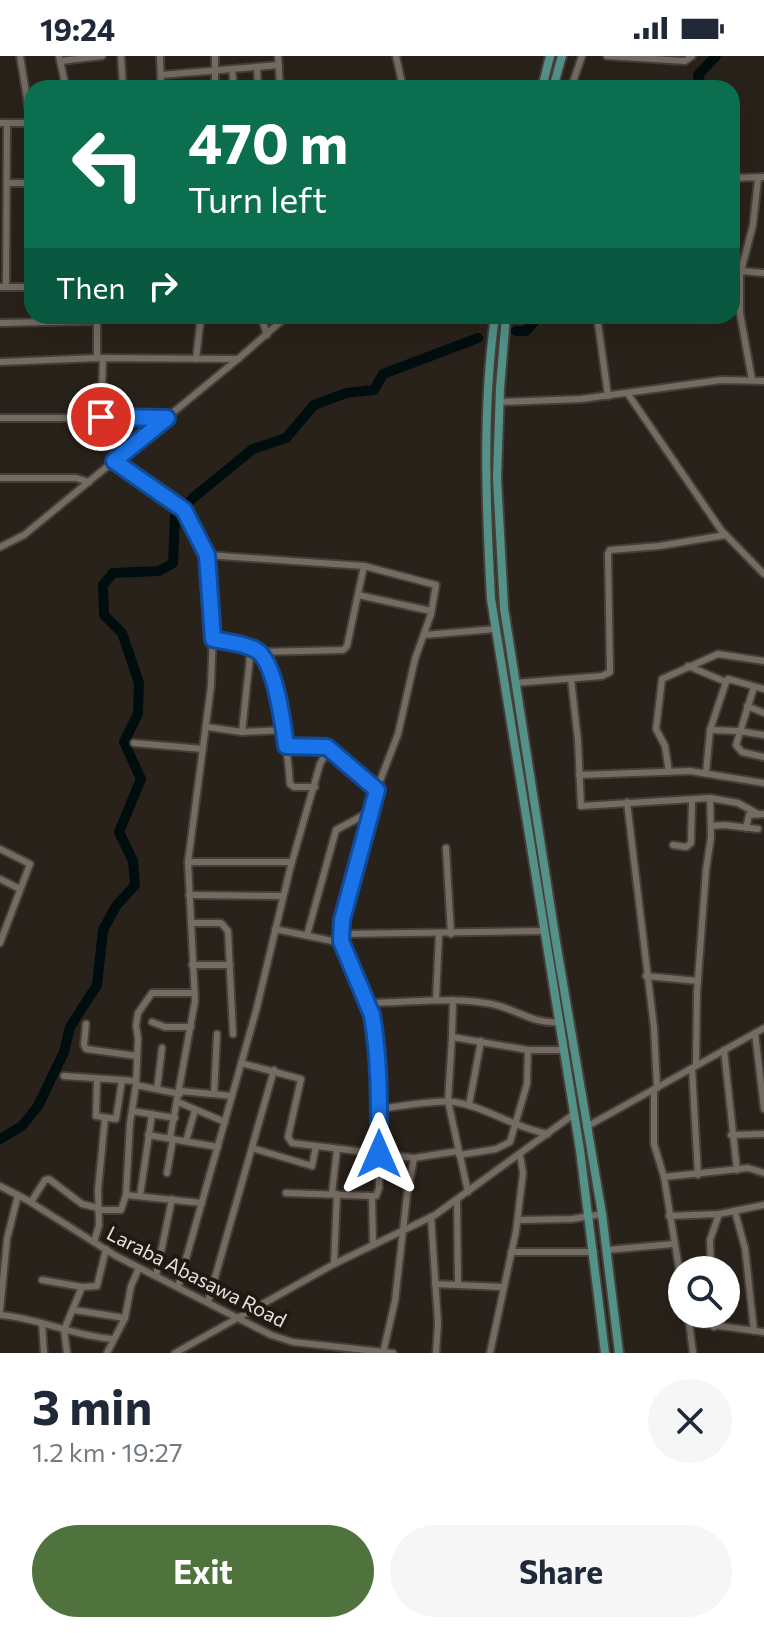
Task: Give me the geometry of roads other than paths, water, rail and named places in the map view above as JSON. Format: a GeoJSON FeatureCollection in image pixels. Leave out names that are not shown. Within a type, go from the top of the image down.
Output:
{"type":"FeatureCollection","features":[{"type":"Feature","properties":{"kind":"main road"},"geometry":{"type":"LineString","coordinates":[[544,80],[550,56]]}},
{"type":"Feature","properties":{"kind":"main road"},"geometry":{"type":"LineString","coordinates":[[555,80],[562,56]]}},
{"type":"Feature","properties":{"kind":"main road"},"geometry":{"type":"LineString","coordinates":[[495,324],[486,479],[491,599],[574,1114],[605,1353]]}},
{"type":"Feature","properties":{"kind":"main road"},"geometry":{"type":"LineString","coordinates":[[505,324],[499,402],[498,519],[504,608],[602,1214],[619,1353]]}},
{"type":"Feature","properties":{"kind":"street"},"geometry":{"type":"LineString","coordinates":[[20,56],[24,80]]}},
{"type":"Feature","properties":{"kind":"street"},"geometry":{"type":"LineString","coordinates":[[64,80],[60,58],[102,56]]}},
{"type":"Feature","properties":{"kind":"street"},"geometry":{"type":"LineString","coordinates":[[121,56],[122,80]]}},
{"type":"Feature","properties":{"kind":"street"},"geometry":{"type":"LineString","coordinates":[[160,56],[161,80]]}},
{"type":"Feature","properties":{"kind":"street"},"geometry":{"type":"LineString","coordinates":[[215,56],[215,80]]}},
{"type":"Feature","properties":{"kind":"street"},"geometry":{"type":"LineString","coordinates":[[278,56],[280,80]]}},
{"type":"Feature","properties":{"kind":"street"},"geometry":{"type":"LineString","coordinates":[[396,56],[401,80]]}},
{"type":"Feature","properties":{"kind":"street"},"geometry":{"type":"LineString","coordinates":[[574,80],[582,56]]}},
{"type":"Feature","properties":{"kind":"street"},"geometry":{"type":"LineString","coordinates":[[607,56],[685,61],[692,56]]}},
{"type":"Feature","properties":{"kind":"street"},"geometry":{"type":"LineString","coordinates":[[161,75],[279,65]]}},
{"type":"Feature","properties":{"kind":"street"},"geometry":{"type":"LineString","coordinates":[[257,67],[258,80]]}},
{"type":"Feature","properties":{"kind":"street"},"geometry":{"type":"LineString","coordinates":[[232,69],[233,80]]}},
{"type":"Feature","properties":{"kind":"street"},"geometry":{"type":"LineString","coordinates":[[4,123],[7,183],[3,287],[24,287]]}},
{"type":"Feature","properties":{"kind":"street"},"geometry":{"type":"LineString","coordinates":[[740,178],[761,178],[740,278]]}},
{"type":"Feature","properties":{"kind":"street"},"geometry":{"type":"LineString","coordinates":[[7,183],[24,183]]}},
{"type":"Feature","properties":{"kind":"street"},"geometry":{"type":"LineString","coordinates":[[753,222],[764,222]]}},
{"type":"Feature","properties":{"kind":"street"},"geometry":{"type":"LineString","coordinates":[[741,271],[764,273]]}},
{"type":"Feature","properties":{"kind":"street"},"geometry":{"type":"LineString","coordinates":[[0,323],[24,322]]}},
{"type":"Feature","properties":{"kind":"street"},"geometry":{"type":"LineString","coordinates":[[97,324],[101,417]]}},
{"type":"Feature","properties":{"kind":"street"},"geometry":{"type":"LineString","coordinates":[[196,359],[200,324]]}},
{"type":"Feature","properties":{"kind":"street"},"geometry":{"type":"LineString","coordinates":[[264,324],[267,335]]}},
{"type":"Feature","properties":{"kind":"street"},"geometry":{"type":"LineString","coordinates":[[0,547],[24,535],[279,324]]}},
{"type":"Feature","properties":{"kind":"street"},"geometry":{"type":"LineString","coordinates":[[598,324],[608,396]]}},
{"type":"Feature","properties":{"kind":"street"},"geometry":{"type":"LineString","coordinates":[[740,324],[752,380]]}},
{"type":"Feature","properties":{"kind":"street"},"geometry":{"type":"LineString","coordinates":[[0,362],[100,358],[238,359]]}},
{"type":"Feature","properties":{"kind":"street"},"geometry":{"type":"LineString","coordinates":[[499,402],[608,396],[721,380],[764,381]]}},
{"type":"Feature","properties":{"kind":"street"},"geometry":{"type":"LineString","coordinates":[[628,394],[726,535],[764,574]]}},
{"type":"Feature","properties":{"kind":"street"},"geometry":{"type":"LineString","coordinates":[[0,418],[167,418]]}},
{"type":"Feature","properties":{"kind":"street"},"geometry":{"type":"LineString","coordinates":[[114,461],[183,509],[207,555],[213,639],[207,727],[188,862],[195,993],[167,1173]]}},
{"type":"Feature","properties":{"kind":"street"},"geometry":{"type":"LineString","coordinates":[[0,478],[76,478],[89,482]]}},
{"type":"Feature","properties":{"kind":"street"},"geometry":{"type":"LineString","coordinates":[[515,683],[602,676],[610,672],[609,552],[726,535]]}},
{"type":"Feature","properties":{"kind":"street"},"geometry":{"type":"LineString","coordinates":[[207,555],[364,566],[434,583],[436,588],[396,740],[377,790],[342,920],[342,943],[372,1015],[379,1054],[379,1188],[376,1196],[286,1193]]}},
{"type":"Feature","properties":{"kind":"street"},"geometry":{"type":"LineString","coordinates":[[258,652],[343,650],[347,646],[364,566]]}},
{"type":"Feature","properties":{"kind":"street"},"geometry":{"type":"LineString","coordinates":[[358,595],[431,611]]}},
{"type":"Feature","properties":{"kind":"street"},"geometry":{"type":"LineString","coordinates":[[424,635],[496,629]]}},
{"type":"Feature","properties":{"kind":"street"},"geometry":{"type":"LineString","coordinates":[[213,639],[251,647],[265,656],[284,730],[292,786],[315,787]]}},
{"type":"Feature","properties":{"kind":"street"},"geometry":{"type":"LineString","coordinates":[[242,732],[251,647]]}},
{"type":"Feature","properties":{"kind":"street"},"geometry":{"type":"LineString","coordinates":[[669,772],[665,746],[656,729],[660,684],[666,675],[718,654],[764,661]]}},
{"type":"Feature","properties":{"kind":"street"},"geometry":{"type":"LineString","coordinates":[[688,666],[726,682]]}},
{"type":"Feature","properties":{"kind":"street"},"geometry":{"type":"LineString","coordinates":[[571,679],[581,806],[710,798],[730,801],[761,814]]}},
{"type":"Feature","properties":{"kind":"street"},"geometry":{"type":"LineString","coordinates":[[706,773],[710,730],[728,679],[764,689]]}},
{"type":"Feature","properties":{"kind":"street"},"geometry":{"type":"LineString","coordinates":[[754,687],[736,745],[740,751],[764,757]]}},
{"type":"Feature","properties":{"kind":"street"},"geometry":{"type":"LineString","coordinates":[[747,706],[764,713]]}},
{"type":"Feature","properties":{"kind":"street"},"geometry":{"type":"LineString","coordinates":[[207,727],[242,732],[284,730]]}},
{"type":"Feature","properties":{"kind":"street"},"geometry":{"type":"LineString","coordinates":[[710,730],[764,735]]}},
{"type":"Feature","properties":{"kind":"street"},"geometry":{"type":"LineString","coordinates":[[134,743],[203,749]]}},
{"type":"Feature","properties":{"kind":"street"},"geometry":{"type":"LineString","coordinates":[[286,746],[329,748],[377,790]]}},
{"type":"Feature","properties":{"kind":"street"},"geometry":{"type":"LineString","coordinates":[[178,1287],[241,1063],[292,862],[320,764],[329,748]]}},
{"type":"Feature","properties":{"kind":"street"},"geometry":{"type":"LineString","coordinates":[[579,775],[706,773],[764,783]]}},
{"type":"Feature","properties":{"kind":"street"},"geometry":{"type":"LineString","coordinates":[[698,1175],[694,1067],[711,826],[710,798]]}},
{"type":"Feature","properties":{"kind":"street"},"geometry":{"type":"LineString","coordinates":[[673,845],[686,847],[691,843],[692,801]]}},
{"type":"Feature","properties":{"kind":"street"},"geometry":{"type":"LineString","coordinates":[[627,802],[654,1028],[654,1144],[664,1177],[676,1256]]}},
{"type":"Feature","properties":{"kind":"street"},"geometry":{"type":"LineString","coordinates":[[307,935],[336,830],[373,810]]}},
{"type":"Feature","properties":{"kind":"street"},"geometry":{"type":"LineString","coordinates":[[746,828],[749,815],[761,814]]}},
{"type":"Feature","properties":{"kind":"street"},"geometry":{"type":"LineString","coordinates":[[711,826],[758,829]]}},
{"type":"Feature","properties":{"kind":"street"},"geometry":{"type":"LineString","coordinates":[[446,848],[451,934]]}},
{"type":"Feature","properties":{"kind":"street"},"geometry":{"type":"LineString","coordinates":[[0,849],[30,863],[2,930],[0,943]]}},
{"type":"Feature","properties":{"kind":"street"},"geometry":{"type":"LineString","coordinates":[[188,862],[292,862]]}},
{"type":"Feature","properties":{"kind":"street"},"geometry":{"type":"LineString","coordinates":[[0,879],[20,889]]}},
{"type":"Feature","properties":{"kind":"street"},"geometry":{"type":"LineString","coordinates":[[189,895],[283,896]]}},
{"type":"Feature","properties":{"kind":"street"},"geometry":{"type":"LineString","coordinates":[[191,923],[224,924],[228,931],[233,1034]]}},
{"type":"Feature","properties":{"kind":"street"},"geometry":{"type":"LineString","coordinates":[[275,929],[342,943]]}},
{"type":"Feature","properties":{"kind":"street"},"geometry":{"type":"LineString","coordinates":[[341,934],[543,931]]}},
{"type":"Feature","properties":{"kind":"street"},"geometry":{"type":"LineString","coordinates":[[436,1000],[439,934]]}},
{"type":"Feature","properties":{"kind":"street"},"geometry":{"type":"LineString","coordinates":[[192,965],[230,965]]}},
{"type":"Feature","properties":{"kind":"street"},"geometry":{"type":"LineString","coordinates":[[646,976],[698,981]]}},
{"type":"Feature","properties":{"kind":"street"},"geometry":{"type":"LineString","coordinates":[[31,1202],[45,1180],[49,1179],[82,1204],[98,1209],[121,1210],[126,1195],[136,1083],[138,1013],[148,995],[156,992],[195,993]]}},
{"type":"Feature","properties":{"kind":"street"},"geometry":{"type":"LineString","coordinates":[[453,1000],[448,1101],[468,1192]]}},
{"type":"Feature","properties":{"kind":"street"},"geometry":{"type":"LineString","coordinates":[[367,1003],[453,1000],[494,1005],[538,1022],[558,1022]]}},
{"type":"Feature","properties":{"kind":"street"},"geometry":{"type":"LineString","coordinates":[[152,1022],[165,1027],[191,1027]]}},
{"type":"Feature","properties":{"kind":"street"},"geometry":{"type":"LineString","coordinates":[[86,1024],[86,1049],[137,1056]]}},
{"type":"Feature","properties":{"kind":"street"},"geometry":{"type":"LineString","coordinates":[[586,1127],[764,1028]]}},
{"type":"Feature","properties":{"kind":"street"},"geometry":{"type":"LineString","coordinates":[[755,1033],[764,1109]]}},
{"type":"Feature","properties":{"kind":"street"},"geometry":{"type":"LineString","coordinates":[[214,1094],[217,1034]]}},
{"type":"Feature","properties":{"kind":"street"},"geometry":{"type":"LineString","coordinates":[[452,1037],[528,1050],[563,1050]]}},
{"type":"Feature","properties":{"kind":"street"},"geometry":{"type":"LineString","coordinates":[[469,1105],[481,1041]]}},
{"type":"Feature","properties":{"kind":"street"},"geometry":{"type":"LineString","coordinates":[[157,1089],[162,1048]]}},
{"type":"Feature","properties":{"kind":"street"},"geometry":{"type":"LineString","coordinates":[[241,1063],[301,1079],[289,1141],[414,1158],[507,1146],[527,1084],[528,1050]]}},
{"type":"Feature","properties":{"kind":"street"},"geometry":{"type":"LineString","coordinates":[[724,1050],[737,1170]]}},
{"type":"Feature","properties":{"kind":"street"},"geometry":{"type":"LineString","coordinates":[[208,1302],[274,1070]]}},
{"type":"Feature","properties":{"kind":"street"},"geometry":{"type":"LineString","coordinates":[[64,1076],[122,1080],[157,1089],[232,1096]]}},
{"type":"Feature","properties":{"kind":"street"},"geometry":{"type":"LineString","coordinates":[[97,1079],[95,1114],[105,1118],[118,1117],[122,1080]]}},
{"type":"Feature","properties":{"kind":"street"},"geometry":{"type":"LineString","coordinates":[[379,1109],[448,1101],[469,1105],[514,1125],[548,1134]]}},
{"type":"Feature","properties":{"kind":"street"},"geometry":{"type":"LineString","coordinates":[[178,1102],[225,1122]]}},
{"type":"Feature","properties":{"kind":"street"},"geometry":{"type":"LineString","coordinates":[[186,1141],[195,1110]]}},
{"type":"Feature","properties":{"kind":"street"},"geometry":{"type":"LineString","coordinates":[[132,1111],[175,1118]]}},
{"type":"Feature","properties":{"kind":"street"},"geometry":{"type":"LineString","coordinates":[[140,1196],[152,1114]]}},
{"type":"Feature","properties":{"kind":"street"},"geometry":{"type":"LineString","coordinates":[[175,1353],[334,1264],[431,1217],[574,1114]]}},
{"type":"Feature","properties":{"kind":"street"},"geometry":{"type":"LineString","coordinates":[[94,1242],[99,1225],[105,1118]]}},
{"type":"Feature","properties":{"kind":"street"},"geometry":{"type":"LineString","coordinates":[[731,1135],[764,1134]]}},
{"type":"Feature","properties":{"kind":"street"},"geometry":{"type":"LineString","coordinates":[[148,1135],[218,1147]]}},
{"type":"Feature","properties":{"kind":"street"},"geometry":{"type":"LineString","coordinates":[[252,1148],[312,1166],[316,1146]]}},
{"type":"Feature","properties":{"kind":"street"},"geometry":{"type":"LineString","coordinates":[[334,1264],[337,1149]]}},
{"type":"Feature","properties":{"kind":"street"},"geometry":{"type":"LineString","coordinates":[[490,1353],[518,1220],[523,1173],[520,1155]]}},
{"type":"Feature","properties":{"kind":"street"},"geometry":{"type":"LineString","coordinates":[[383,1352],[395,1301],[414,1158]]}},
{"type":"Feature","properties":{"kind":"street"},"geometry":{"type":"LineString","coordinates":[[664,1177],[748,1168],[764,1173]]}},
{"type":"Feature","properties":{"kind":"street","name":"Laraba Abasawa Road"},"geometry":{"type":"LineString","coordinates":[[0,1186],[139,1268],[271,1335],[293,1342],[393,1353]]}},
{"type":"Feature","properties":{"kind":"street"},"geometry":{"type":"LineString","coordinates":[[18,1195],[4,1239],[0,1313],[30,1317],[42,1324],[89,1337],[113,1339]]}},
{"type":"Feature","properties":{"kind":"street"},"geometry":{"type":"LineString","coordinates":[[126,1195],[202,1203]]}},
{"type":"Feature","properties":{"kind":"street"},"geometry":{"type":"LineString","coordinates":[[372,1196],[373,1245]]}},
{"type":"Feature","properties":{"kind":"street"},"geometry":{"type":"LineString","coordinates":[[156,1276],[172,1199]]}},
{"type":"Feature","properties":{"kind":"street"},"geometry":{"type":"LineString","coordinates":[[457,1200],[458,1284]]}},
{"type":"Feature","properties":{"kind":"street"},"geometry":{"type":"LineString","coordinates":[[669,1216],[719,1214],[764,1205]]}},
{"type":"Feature","properties":{"kind":"street"},"geometry":{"type":"LineString","coordinates":[[735,1212],[745,1248],[754,1331]]}},
{"type":"Feature","properties":{"kind":"street"},"geometry":{"type":"LineString","coordinates":[[518,1220],[560,1220],[602,1214]]}},
{"type":"Feature","properties":{"kind":"street"},"geometry":{"type":"LineString","coordinates":[[711,1256],[710,1240],[719,1214]]}},
{"type":"Feature","properties":{"kind":"street"},"geometry":{"type":"LineString","coordinates":[[431,1217],[438,1323],[436,1353]]}},
{"type":"Feature","properties":{"kind":"street"},"geometry":{"type":"LineString","coordinates":[[607,1250],[673,1244]]}},
{"type":"Feature","properties":{"kind":"street"},"geometry":{"type":"LineString","coordinates":[[42,1280],[82,1287],[97,1286],[106,1249]]}},
{"type":"Feature","properties":{"kind":"street"},"geometry":{"type":"LineString","coordinates":[[511,1252],[594,1252]]}},
{"type":"Feature","properties":{"kind":"street"},"geometry":{"type":"LineString","coordinates":[[107,1353],[125,1318],[131,1286],[139,1268]]}},
{"type":"Feature","properties":{"kind":"street"},"geometry":{"type":"LineString","coordinates":[[435,1284],[502,1287]]}},
{"type":"Feature","properties":{"kind":"street"},"geometry":{"type":"LineString","coordinates":[[67,1353],[64,1330],[82,1287]]}},
{"type":"Feature","properties":{"kind":"street"},"geometry":{"type":"LineString","coordinates":[[74,1310],[125,1318]]}},
{"type":"Feature","properties":{"kind":"street"},"geometry":{"type":"LineString","coordinates":[[42,1324],[44,1353]]}},
{"type":"Feature","properties":{"kind":"street"},"geometry":{"type":"LineString","coordinates":[[689,1328],[693,1353]]}},
{"type":"Feature","properties":{"kind":"street"},"geometry":{"type":"LineString","coordinates":[[724,1328],[764,1332]]}},
{"type":"Feature","properties":{"kind":"street"},"geometry":{"type":"LineString","coordinates":[[293,1342],[293,1353]]}},
{"type":"Feature","properties":{"kind":"waterway"},"geometry":{"type":"LineString","coordinates":[[700,80],[698,75],[716,56]]}},
{"type":"Feature","properties":{"kind":"waterway"},"geometry":{"type":"LineString","coordinates":[[516,331],[526,331],[532,324]]}},
{"type":"Feature","properties":{"kind":"waterway"},"geometry":{"type":"LineString","coordinates":[[0,1139],[22,1126],[38,1106],[64,1052],[70,1027],[97,985],[103,930],[116,906],[135,885],[133,861],[119,832],[141,779],[124,742],[138,714],[139,683],[122,633],[104,615],[103,585],[113,573],[159,571],[173,563],[175,516],[253,449],[286,438],[314,405],[346,393],[374,390],[383,374],[478,338]]}}]}
